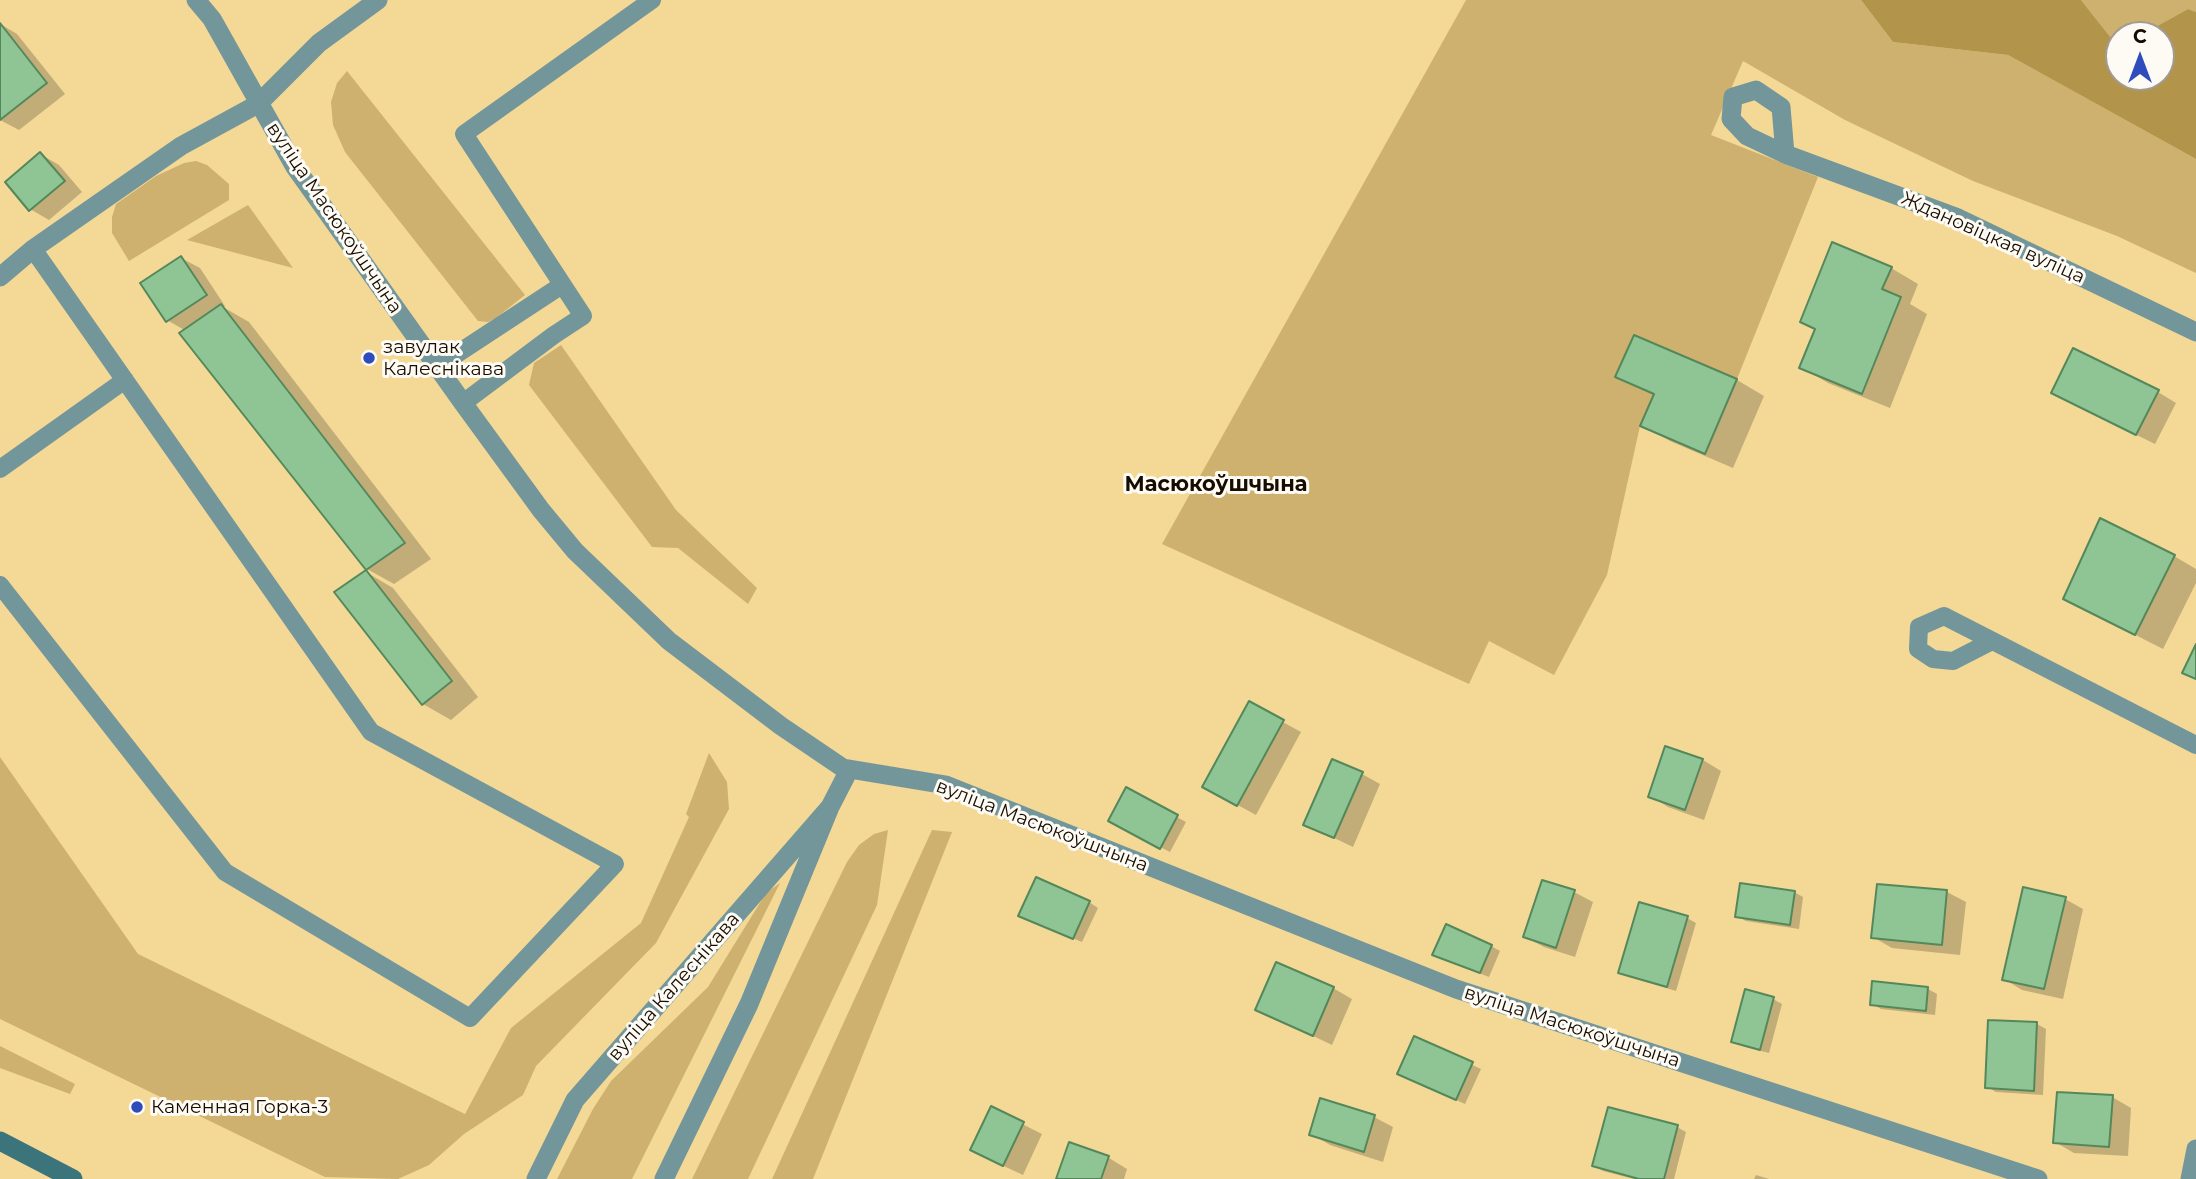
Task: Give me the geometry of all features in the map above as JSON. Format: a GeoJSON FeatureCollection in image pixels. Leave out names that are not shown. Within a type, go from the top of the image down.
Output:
{"type":"FeatureCollection","features":[{"type":"Feature","properties":{"kind":"main road"},"geometry":{"type":"LineString","coordinates":[[0,1141],[73,1179]]}},
{"type":"Feature","properties":{"kind":"street","name":"вуліца Масюкоўшчына"},"geometry":{"type":"LineString","coordinates":[[196,0],[212,19],[295,166],[463,403],[575,551],[624,600],[721,682],[781,726],[849,770],[946,785],[1456,989],[2038,1179]]}},
{"type":"Feature","properties":{"kind":"street"},"geometry":{"type":"LineString","coordinates":[[0,277],[33,249],[181,146],[258,104],[319,43],[378,0]]}},
{"type":"Feature","properties":{"kind":"street","name":"Ждановіцкая вуліца"},"geometry":{"type":"LineString","coordinates":[[1785,154],[1958,218],[2196,332]]}},
{"type":"Feature","properties":{"kind":"street","name":"вуліца Калеснікава"},"geometry":{"type":"LineString","coordinates":[[664,1179],[749,1004],[830,807],[849,770]]}},
{"type":"Feature","properties":{"kind":"street","name":"вуліца Калеснікава"},"geometry":{"type":"LineString","coordinates":[[536,1179],[575,1100],[830,807]]}},
{"type":"Feature","properties":{"kind":"street"},"geometry":{"type":"LineString","coordinates":[[2190,1179],[2196,1149]]}},
{"type":"Feature","properties":{"kind":"lane"},"geometry":{"type":"LineString","coordinates":[[463,403],[583,316],[464,134],[652,0]]}},
{"type":"Feature","properties":{"kind":"lane"},"geometry":{"type":"LineString","coordinates":[[0,585],[225,872],[470,1018],[615,864],[371,732],[33,249]]}},
{"type":"Feature","properties":{"kind":"lane"},"geometry":{"type":"LineString","coordinates":[[437,367],[562,285]]}},
{"type":"Feature","properties":{"kind":"lane"},"geometry":{"type":"LineString","coordinates":[[0,469],[125,380]]}},
{"type":"Feature","properties":{"kind":"lane"},"geometry":{"type":"LineString","coordinates":[[1992,640],[2196,745]]}},
{"type":"Feature","properties":{"kind":"shaded area"},"geometry":{"type":"Polygon","coordinates":[[[1466,0],[1861,0],[1893,42],[2008,55],[2196,159],[2196,273],[2117,236],[1973,181],[1845,120],[1743,61],[1711,135],[1818,177],[1737,379],[1633,335],[1616,377],[1654,394],[1640,426],[1607,575],[1554,675],[1489,641],[1469,684],[1162,544],[1466,0]]]}},
{"type":"Feature","properties":{"kind":"shaded area"},"geometry":{"type":"Polygon","coordinates":[[[1861,0],[2081,0],[2105,30],[2105,91],[2175,91],[2175,21],[2166,21],[2188,9],[2196,12],[2196,159],[2008,55],[1893,42],[1861,0]]]}},
{"type":"Feature","properties":{"kind":"shaded area"},"geometry":{"type":"Polygon","coordinates":[[[2081,0],[2196,0],[2196,12],[2188,9],[2166,21],[2105,21],[2105,30],[2081,0]]]}},
{"type":"Feature","properties":{"kind":"shaded area"},"geometry":{"type":"Polygon","coordinates":[[[347,71],[525,295],[496,318],[488,322],[478,321],[345,152],[333,125],[331,102],[337,83],[347,71]]]}},
{"type":"Feature","properties":{"kind":"shaded area"},"geometry":{"type":"Polygon","coordinates":[[[196,161],[207,165],[229,184],[229,200],[129,261],[112,233],[112,217],[116,204],[156,176],[184,163],[196,161]]]}},
{"type":"Feature","properties":{"kind":"shaded area"},"geometry":{"type":"Polygon","coordinates":[[[248,205],[293,268],[187,240],[248,205]]]}},
{"type":"Feature","properties":{"kind":"shaded area"},"geometry":{"type":"Polygon","coordinates":[[[561,345],[676,510],[757,588],[748,604],[678,548],[652,547],[529,385],[534,363],[561,345]]]}},
{"type":"Feature","properties":{"kind":"shaded area"},"geometry":{"type":"Polygon","coordinates":[[[709,753],[727,782],[729,809],[656,943],[536,1066],[523,1095],[464,1134],[429,1165],[398,1179],[325,1177],[0,1019],[0,757],[138,954],[465,1114],[511,1028],[641,923],[689,817],[686,814],[709,753]]]}},
{"type":"Feature","properties":{"kind":"shaded area"},"geometry":{"type":"Polygon","coordinates":[[[888,830],[877,905],[748,1179],[692,1179],[847,862],[859,845],[874,834],[888,830]]]}},
{"type":"Feature","properties":{"kind":"shaded area"},"geometry":{"type":"Polygon","coordinates":[[[932,830],[952,832],[813,1179],[772,1179],[932,830]]]}},
{"type":"Feature","properties":{"kind":"shaded area"},"geometry":{"type":"Polygon","coordinates":[[[780,883],[632,1179],[557,1179],[593,1109],[611,1081],[708,987],[766,893],[780,883]]]}},
{"type":"Feature","properties":{"kind":"shaded area"},"geometry":{"type":"Polygon","coordinates":[[[0,1046],[75,1084],[70,1094],[0,1068],[0,1046]]]}},
{"type":"Feature","properties":{"kind":"building"},"geometry":{"type":"Polygon","coordinates":[[[0,23],[47,83],[0,120],[0,23]]]}},
{"type":"Feature","properties":{"kind":"building"},"geometry":{"type":"Polygon","coordinates":[[[40,152],[65,181],[29,211],[5,182],[40,152]]]}},
{"type":"Feature","properties":{"kind":"building"},"geometry":{"type":"Polygon","coordinates":[[[1832,242],[1892,267],[1882,289],[1901,297],[1862,394],[1799,368],[1815,329],[1800,322],[1832,242]]]}},
{"type":"Feature","properties":{"kind":"building"},"geometry":{"type":"Polygon","coordinates":[[[181,256],[207,295],[166,322],[140,283],[181,256]]]}},
{"type":"Feature","properties":{"kind":"building"},"geometry":{"type":"Polygon","coordinates":[[[221,304],[405,543],[366,570],[179,333],[221,304]]]}},
{"type":"Feature","properties":{"kind":"building"},"geometry":{"type":"Polygon","coordinates":[[[1634,335],[1737,379],[1705,454],[1640,426],[1654,394],[1615,377],[1634,335]]]}},
{"type":"Feature","properties":{"kind":"building"},"geometry":{"type":"Polygon","coordinates":[[[2073,348],[2159,390],[2136,435],[2051,393],[2073,348]]]}},
{"type":"Feature","properties":{"kind":"building"},"geometry":{"type":"Polygon","coordinates":[[[2100,518],[2175,555],[2135,635],[2063,599],[2100,518]]]}},
{"type":"Feature","properties":{"kind":"building"},"geometry":{"type":"Polygon","coordinates":[[[366,570],[452,681],[422,705],[334,592],[366,570]]]}},
{"type":"Feature","properties":{"kind":"building"},"geometry":{"type":"Polygon","coordinates":[[[2196,644],[2196,679],[2182,673],[2196,644]]]}},
{"type":"Feature","properties":{"kind":"building"},"geometry":{"type":"Polygon","coordinates":[[[1249,701],[1284,720],[1237,806],[1202,787],[1249,701]]]}},
{"type":"Feature","properties":{"kind":"building"},"geometry":{"type":"Polygon","coordinates":[[[1665,746],[1703,759],[1685,810],[1648,797],[1665,746]]]}},
{"type":"Feature","properties":{"kind":"building"},"geometry":{"type":"Polygon","coordinates":[[[1332,759],[1363,772],[1334,838],[1303,825],[1332,759]]]}},
{"type":"Feature","properties":{"kind":"building"},"geometry":{"type":"Polygon","coordinates":[[[1126,787],[1178,815],[1160,849],[1108,821],[1126,787]]]}},
{"type":"Feature","properties":{"kind":"building"},"geometry":{"type":"Polygon","coordinates":[[[1036,877],[1090,901],[1073,939],[1018,916],[1036,877]]]}},
{"type":"Feature","properties":{"kind":"building"},"geometry":{"type":"Polygon","coordinates":[[[1542,880],[1575,890],[1556,948],[1523,937],[1542,880]]]}},
{"type":"Feature","properties":{"kind":"building"},"geometry":{"type":"Polygon","coordinates":[[[1740,883],[1795,891],[1790,925],[1735,917],[1740,883]]]}},
{"type":"Feature","properties":{"kind":"building"},"geometry":{"type":"Polygon","coordinates":[[[1877,884],[1947,890],[1942,945],[1871,938],[1877,884]]]}},
{"type":"Feature","properties":{"kind":"building"},"geometry":{"type":"Polygon","coordinates":[[[2023,887],[2066,897],[2044,989],[2002,980],[2023,887]]]}},
{"type":"Feature","properties":{"kind":"building"},"geometry":{"type":"Polygon","coordinates":[[[1639,902],[1688,916],[1667,987],[1618,973],[1639,902]]]}},
{"type":"Feature","properties":{"kind":"building"},"geometry":{"type":"Polygon","coordinates":[[[1446,924],[1492,945],[1480,973],[1432,955],[1446,924]]]}},
{"type":"Feature","properties":{"kind":"building"},"geometry":{"type":"Polygon","coordinates":[[[1276,962],[1334,987],[1313,1036],[1255,1010],[1276,962]]]}},
{"type":"Feature","properties":{"kind":"building"},"geometry":{"type":"Polygon","coordinates":[[[1872,981],[1928,987],[1926,1011],[1870,1005],[1872,981]]]}},
{"type":"Feature","properties":{"kind":"building"},"geometry":{"type":"Polygon","coordinates":[[[1745,989],[1774,997],[1760,1050],[1731,1042],[1745,989]]]}},
{"type":"Feature","properties":{"kind":"building"},"geometry":{"type":"Polygon","coordinates":[[[1988,1020],[2037,1022],[2034,1091],[1985,1088],[1988,1020]]]}},
{"type":"Feature","properties":{"kind":"building"},"geometry":{"type":"Polygon","coordinates":[[[1414,1036],[1473,1062],[1456,1100],[1397,1074],[1414,1036]]]}},
{"type":"Feature","properties":{"kind":"building"},"geometry":{"type":"Polygon","coordinates":[[[2057,1092],[2113,1095],[2109,1147],[2053,1143],[2057,1092]]]}},
{"type":"Feature","properties":{"kind":"building"},"geometry":{"type":"Polygon","coordinates":[[[1320,1098],[1375,1115],[1364,1152],[1309,1135],[1320,1098]]]}},
{"type":"Feature","properties":{"kind":"building"},"geometry":{"type":"Polygon","coordinates":[[[991,1106],[1024,1122],[1003,1166],[970,1150],[991,1106]]]}},
{"type":"Feature","properties":{"kind":"building"},"geometry":{"type":"Polygon","coordinates":[[[1608,1107],[1678,1125],[1664,1179],[1639,1179],[1592,1166],[1608,1107]]]}},
{"type":"Feature","properties":{"kind":"building"},"geometry":{"type":"Polygon","coordinates":[[[1069,1142],[1109,1156],[1101,1179],[1056,1179],[1069,1142]]]}},
{"type":"Feature","properties":{"kind":"place","name":"завулак Калеснікава"},"geometry":{"type":"Point","coordinates":[369,358]}},
{"type":"Feature","properties":{"kind":"place","name":"Каменная Горка-3"},"geometry":{"type":"Point","coordinates":[137,1107]}},
{"type":"Feature","properties":{"kind":"district","name":"Масюкоўшчына"},"geometry":{"type":"Point","coordinates":[1216,485]}}]}
